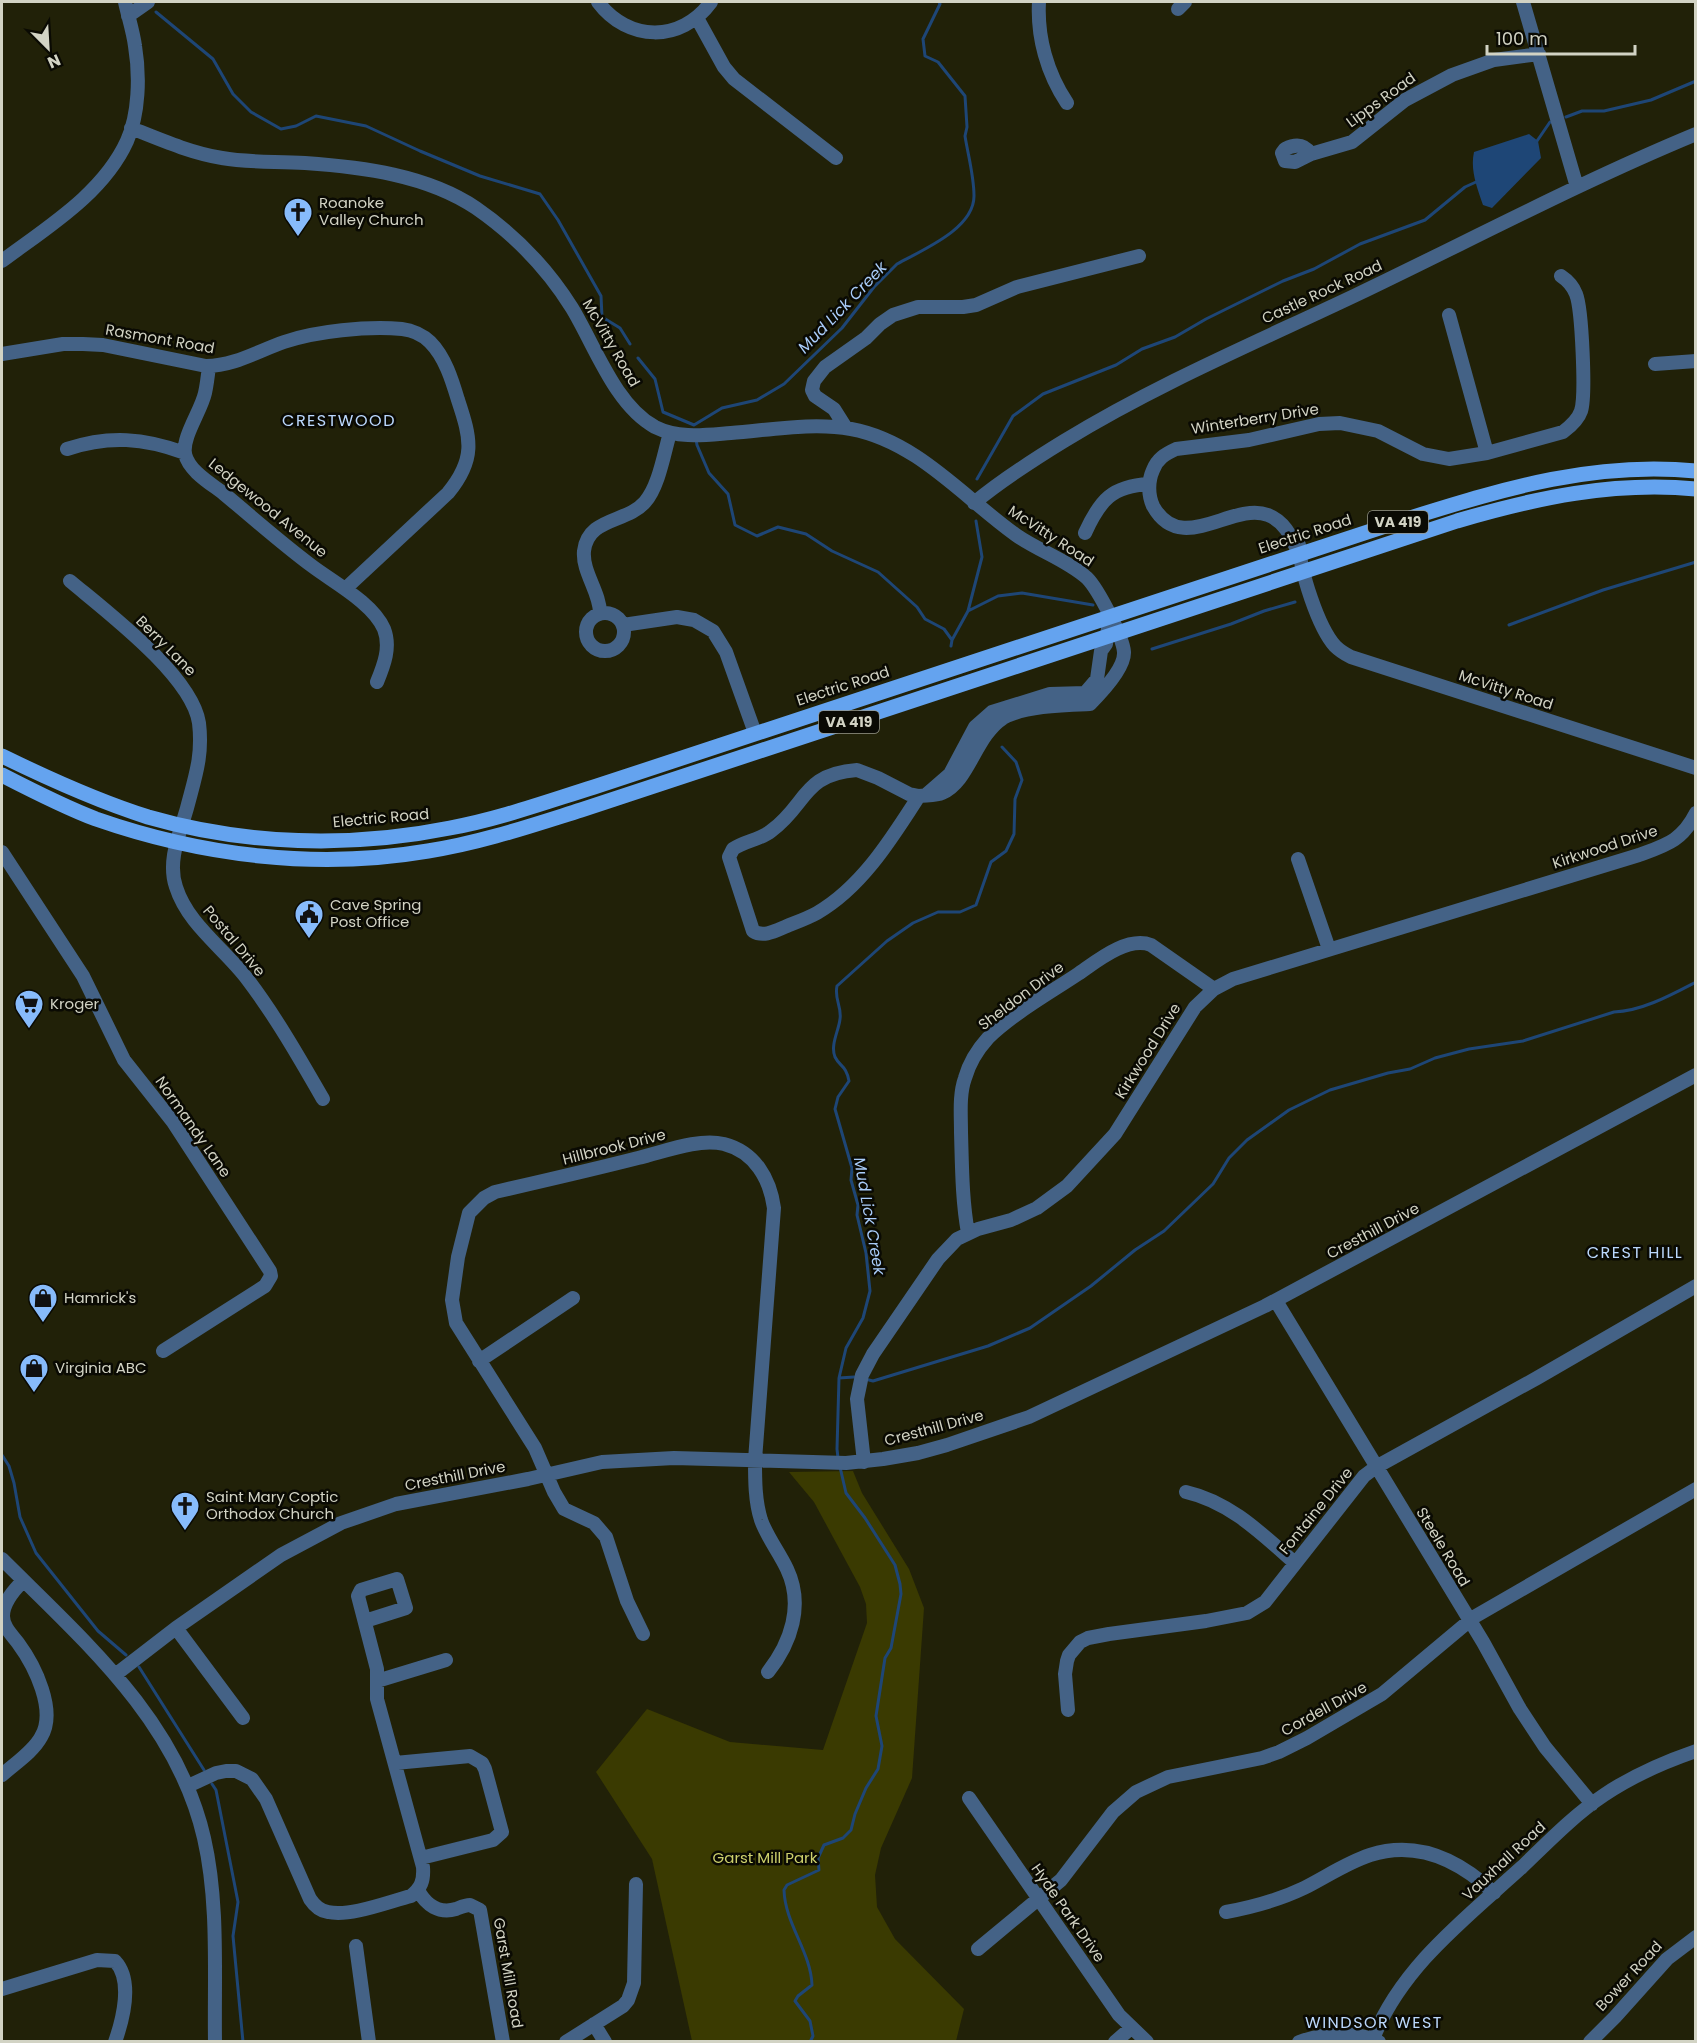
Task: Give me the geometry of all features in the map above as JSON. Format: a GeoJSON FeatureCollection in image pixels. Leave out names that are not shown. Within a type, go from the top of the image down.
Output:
{"type":"FeatureCollection","features":[{"type":"Feature","properties":{"kind":"main road","name":"Electric Road"},"geometry":{"type":"LineString","coordinates":[[7,759],[107,803],[182,825],[227,834],[312,841],[418,834],[492,818],[755,734],[1424,513],[1524,484],[1606,471],[1652,469],[1695,471]]}},
{"type":"Feature","properties":{"kind":"main road","name":"VA 419"},"geometry":{"type":"LineString","coordinates":[[2,777],[95,818],[177,843],[240,854],[314,859],[394,856],[499,835],[592,807],[1457,521],[1535,499],[1610,489],[1695,489]]}},
{"type":"Feature","properties":{"kind":"street"},"geometry":{"type":"LineString","coordinates":[[2,261],[94,187],[117,159],[131,128],[137,94],[135,46],[126,8],[148,2]]}},
{"type":"Feature","properties":{"kind":"street"},"geometry":{"type":"LineString","coordinates":[[598,2],[617,21],[642,31],[652,32],[673,30],[697,18],[711,2]]}},
{"type":"Feature","properties":{"kind":"street"},"geometry":{"type":"LineString","coordinates":[[1039,2],[1040,35],[1054,80],[1067,103]]}},
{"type":"Feature","properties":{"kind":"street"},"geometry":{"type":"LineString","coordinates":[[1523,2],[1577,187]]}},
{"type":"Feature","properties":{"kind":"street"},"geometry":{"type":"LineString","coordinates":[[697,18],[724,66],[734,79],[836,158]]}},
{"type":"Feature","properties":{"kind":"street","name":"Lipps Road"},"geometry":{"type":"LineString","coordinates":[[1311,154],[1352,142],[1405,100],[1452,75],[1494,60],[1539,54]]}},
{"type":"Feature","properties":{"kind":"street","name":"McVitty Road"},"geometry":{"type":"LineString","coordinates":[[131,128],[198,153],[219,158],[315,164],[375,172],[424,182],[458,196],[505,229],[541,265],[574,310],[623,398],[646,421],[670,433],[695,436],[806,428],[846,428],[870,434],[902,448],[1020,538],[1088,579],[1110,617]]}},
{"type":"Feature","properties":{"kind":"street","name":"Castle Rock Road"},"geometry":{"type":"LineString","coordinates":[[974,502],[1021,467],[1126,405],[1192,370],[1411,269],[1577,187],[1695,134]]}},
{"type":"Feature","properties":{"kind":"street"},"geometry":{"type":"LineString","coordinates":[[846,428],[834,409],[815,396],[812,390],[814,381],[825,367],[866,338],[893,315],[918,307],[976,305],[1017,287],[1056,275],[1139,256]]}},
{"type":"Feature","properties":{"kind":"street","name":"Winterberry Drive"},"geometry":{"type":"LineString","coordinates":[[1149,484],[1156,463],[1167,453],[1176,449],[1249,440],[1319,424],[1340,423],[1378,431],[1423,454],[1449,459],[1486,453],[1563,432],[1571,426],[1581,410],[1582,375],[1578,304],[1571,286],[1561,276]]}},
{"type":"Feature","properties":{"kind":"street"},"geometry":{"type":"LineString","coordinates":[[1449,315],[1486,453]]}},
{"type":"Feature","properties":{"kind":"street","name":"Rasmont Road"},"geometry":{"type":"LineString","coordinates":[[2,354],[63,344],[103,345],[159,358],[209,366],[232,363],[294,339],[349,330],[402,329],[420,335],[436,350],[454,386],[466,426],[468,450],[464,471],[448,493],[345,590]]}},
{"type":"Feature","properties":{"kind":"street"},"geometry":{"type":"LineString","coordinates":[[1655,364],[1695,361]]}},
{"type":"Feature","properties":{"kind":"street"},"geometry":{"type":"LineString","coordinates":[[67,449],[95,443],[128,440],[159,444],[185,453],[186,439],[205,393],[209,366]]}},
{"type":"Feature","properties":{"kind":"street"},"geometry":{"type":"LineString","coordinates":[[600,613],[584,561],[586,543],[594,529],[601,524],[630,513],[645,503],[651,494],[670,433]]}},
{"type":"Feature","properties":{"kind":"street","name":"Ledgewood Avenue"},"geometry":{"type":"LineString","coordinates":[[185,453],[188,461],[203,477],[345,590],[379,620],[384,629],[387,651],[377,682]]}},
{"type":"Feature","properties":{"kind":"street"},"geometry":{"type":"LineString","coordinates":[[1085,533],[1092,517],[1107,498],[1126,486],[1149,484],[1155,509],[1163,519],[1180,528],[1200,527],[1270,509],[1280,513],[1291,522],[1299,540],[1299,554]]}},
{"type":"Feature","properties":{"kind":"street","name":"McVitty Road"},"geometry":{"type":"LineString","coordinates":[[1299,554],[1303,573],[1326,632],[1334,645],[1351,657],[1695,768]]}},
{"type":"Feature","properties":{"kind":"street","name":"Berry Lane"},"geometry":{"type":"LineString","coordinates":[[70,581],[151,651],[192,699],[199,724],[199,764],[182,825]]}},
{"type":"Feature","properties":{"kind":"street"},"geometry":{"type":"LineString","coordinates":[[600,613],[613,615],[623,625],[623,639],[619,646],[609,651],[596,650],[587,640],[586,627],[590,620],[600,613]]}},
{"type":"Feature","properties":{"kind":"street"},"geometry":{"type":"LineString","coordinates":[[623,625],[677,617],[694,620],[713,631],[726,652],[755,734]]}},
{"type":"Feature","properties":{"kind":"street"},"geometry":{"type":"LineString","coordinates":[[1110,617],[1113,636],[1124,651],[1123,662],[1104,690],[1090,704],[1062,705],[1014,713],[1002,719],[988,730],[966,768],[951,787],[941,794],[919,796],[909,794],[857,770],[831,775],[812,785],[773,830],[761,838],[736,846],[729,857],[751,929],[758,934],[775,931],[816,913],[838,898],[857,881],[883,849],[919,796],[928,794],[950,774],[975,727],[992,712],[1050,694],[1085,693],[1097,679],[1101,651],[1113,636]]}},
{"type":"Feature","properties":{"kind":"street"},"geometry":{"type":"LineString","coordinates":[[2,777],[7,759]]}},
{"type":"Feature","properties":{"kind":"street","name":"Kirkwood Drive"},"geometry":{"type":"LineString","coordinates":[[864,1461],[857,1399],[862,1375],[873,1354],[938,1259],[957,1239],[1037,1208],[1067,1186],[1115,1134],[1184,1023],[1204,997],[1214,989],[1233,979],[1639,855],[1673,842],[1689,827],[1695,813]]}},
{"type":"Feature","properties":{"kind":"street","name":"Postal Drive"},"geometry":{"type":"LineString","coordinates":[[182,825],[173,870],[174,884],[183,905],[248,980],[323,1099]]}},
{"type":"Feature","properties":{"kind":"street","name":"Normandy Lane"},"geometry":{"type":"LineString","coordinates":[[2,852],[83,976],[124,1060],[173,1122],[270,1271],[271,1276],[265,1286],[163,1351]]}},
{"type":"Feature","properties":{"kind":"street"},"geometry":{"type":"LineString","coordinates":[[1298,859],[1329,950]]}},
{"type":"Feature","properties":{"kind":"street","name":"Sheldon Drive"},"geometry":{"type":"LineString","coordinates":[[968,1233],[964,1209],[962,1091],[970,1064],[988,1039],[1082,971],[1131,943],[1151,945],[1214,989]]}},
{"type":"Feature","properties":{"kind":"street","name":"Cresthill Drive"},"geometry":{"type":"LineString","coordinates":[[116,1675],[176,1628],[282,1555],[341,1523],[396,1504],[620,1460],[674,1458],[839,1463],[864,1461],[918,1453],[1029,1417],[1276,1301],[1695,1075]]}},
{"type":"Feature","properties":{"kind":"street","name":"Hillbrook Drive"},"geometry":{"type":"LineString","coordinates":[[643,1634],[627,1601],[606,1537],[594,1523],[564,1509],[535,1448],[456,1323],[452,1300],[458,1257],[469,1213],[475,1205],[495,1192],[682,1147],[701,1144],[726,1145],[737,1149],[755,1162],[769,1185],[774,1208],[755,1485],[760,1515],[767,1535],[788,1571],[795,1602],[792,1625],[785,1647],[768,1672]]}},
{"type":"Feature","properties":{"kind":"street","name":"Fontaine Drive"},"geometry":{"type":"LineString","coordinates":[[1068,1710],[1065,1685],[1067,1661],[1069,1654],[1080,1642],[1109,1634],[1248,1613],[1265,1602],[1364,1476],[1376,1467],[1538,1378],[1695,1286]]}},
{"type":"Feature","properties":{"kind":"street"},"geometry":{"type":"LineString","coordinates":[[479,1361],[573,1298]]}},
{"type":"Feature","properties":{"kind":"street","name":"Steele Road"},"geometry":{"type":"LineString","coordinates":[[1276,1301],[1520,1709],[1545,1747],[1592,1804]]}},
{"type":"Feature","properties":{"kind":"street","name":"Cordell Drive"},"geometry":{"type":"LineString","coordinates":[[978,1949],[1061,1880],[1113,1812],[1136,1792],[1168,1777],[1262,1758],[1307,1738],[1382,1694],[1469,1621],[1695,1489]]}},
{"type":"Feature","properties":{"kind":"street"},"geometry":{"type":"LineString","coordinates":[[1186,1492],[1213,1500],[1225,1507],[1267,1538],[1295,1563]]}},
{"type":"Feature","properties":{"kind":"street"},"geometry":{"type":"LineString","coordinates":[[2,1559],[116,1675],[163,1738],[188,1786],[205,1840],[210,1879],[213,1918],[215,2042]]}},
{"type":"Feature","properties":{"kind":"street"},"geometry":{"type":"LineString","coordinates":[[2,1775],[38,1743],[46,1725],[45,1696],[26,1656],[8,1630],[3,1617],[8,1599],[23,1581]]}},
{"type":"Feature","properties":{"kind":"street"},"geometry":{"type":"LineString","coordinates":[[188,1786],[216,1773],[226,1771],[245,1774],[252,1779],[266,1799],[309,1899],[322,1910],[349,1912],[411,1896],[418,1890],[424,1877],[421,1858],[377,1699],[375,1661],[364,1621]]}},
{"type":"Feature","properties":{"kind":"street"},"geometry":{"type":"LineString","coordinates":[[176,1628],[243,1718]]}},
{"type":"Feature","properties":{"kind":"street"},"geometry":{"type":"LineString","coordinates":[[377,1681],[446,1660]]}},
{"type":"Feature","properties":{"kind":"street","name":"Vauxhall Road"},"geometry":{"type":"LineString","coordinates":[[1376,2040],[1380,2021],[1410,1974],[1494,1893],[1592,1804],[1612,1790],[1646,1772],[1695,1752]]}},
{"type":"Feature","properties":{"kind":"street"},"geometry":{"type":"LineString","coordinates":[[395,1762],[470,1756],[482,1763],[502,1832],[493,1840],[421,1858]]}},
{"type":"Feature","properties":{"kind":"street","name":"Hyde Park Drive"},"geometry":{"type":"LineString","coordinates":[[969,1798],[1119,2015],[1147,2042]]}},
{"type":"Feature","properties":{"kind":"street"},"geometry":{"type":"LineString","coordinates":[[1226,1912],[1278,1899],[1368,1856],[1392,1850],[1421,1851],[1442,1857],[1464,1869],[1494,1893]]}},
{"type":"Feature","properties":{"kind":"street"},"geometry":{"type":"LineString","coordinates":[[566,2042],[622,2006],[632,1991],[636,1884]]}},
{"type":"Feature","properties":{"kind":"street","name":"Garst Mill Road"},"geometry":{"type":"LineString","coordinates":[[418,1890],[429,1904],[438,1910],[450,1910],[470,1905],[480,1910],[503,2042]]}},
{"type":"Feature","properties":{"kind":"street","name":"Bower Road"},"geometry":{"type":"LineString","coordinates":[[1590,2042],[1667,1959],[1695,1937]]}},
{"type":"Feature","properties":{"kind":"street"},"geometry":{"type":"LineString","coordinates":[[356,1946],[369,2042]]}},
{"type":"Feature","properties":{"kind":"street"},"geometry":{"type":"LineString","coordinates":[[2,1989],[97,1960],[115,1961],[123,1974],[124,1990],[123,2010],[115,2042]]}},
{"type":"Feature","properties":{"kind":"street"},"geometry":{"type":"LineString","coordinates":[[594,2024],[605,2042]]}},
{"type":"Feature","properties":{"kind":"street"},"geometry":{"type":"LineString","coordinates":[[1115,2042],[1131,2028]]}},
{"type":"Feature","properties":{"kind":"street"},"geometry":{"type":"LineString","coordinates":[[1299,2042],[1312,2037],[1335,2034],[1376,2040]]}},
{"type":"Feature","properties":{"kind":"green space","name":"Garst Mill Park"},"geometry":{"type":"Polygon","coordinates":[[[853,1471],[862,1493],[909,1569],[924,1608],[912,1778],[881,1848],[875,1875],[877,1907],[895,1939],[964,2009],[956,2041],[692,2041],[652,1859],[596,1772],[647,1709],[730,1742],[823,1750],[867,1623],[866,1604],[860,1587],[814,1502],[789,1472],[853,1471]]]}},
{"type":"Feature","properties":{"kind":"water"},"geometry":{"type":"Polygon","coordinates":[[[1529,134],[1538,141],[1541,158],[1492,208],[1483,205],[1476,185],[1474,152],[1529,134]]]}},
{"type":"Feature","properties":{"kind":"waterway","name":"Mud Lick Creek"},"geometry":{"type":"LineString","coordinates":[[694,425],[722,408],[757,400],[784,384],[842,328],[874,287],[897,264],[945,237],[965,219],[972,208],[974,188],[965,136],[967,127],[965,96],[938,62],[925,56],[923,39],[939,2]]}},
{"type":"Feature","properties":{"kind":"waterway"},"geometry":{"type":"LineString","coordinates":[[156,12],[213,59],[233,94],[251,112],[281,129],[296,126],[316,116],[366,126],[480,176],[540,194],[558,220],[601,296],[602,317],[620,328],[630,344]]}},
{"type":"Feature","properties":{"kind":"waterway"},"geometry":{"type":"LineString","coordinates":[[1566,117],[1582,111],[1604,111],[1651,100],[1696,81]]}},
{"type":"Feature","properties":{"kind":"waterway"},"geometry":{"type":"LineString","coordinates":[[1537,141],[1550,122]]}},
{"type":"Feature","properties":{"kind":"waterway"},"geometry":{"type":"LineString","coordinates":[[977,479],[1013,416],[1043,394],[1116,365],[1142,349],[1175,337],[1206,319],[1283,281],[1314,269],[1360,244],[1425,220],[1465,187],[1476,182]]}},
{"type":"Feature","properties":{"kind":"waterway"},"geometry":{"type":"LineString","coordinates":[[638,358],[655,379],[663,412],[694,425]]}},
{"type":"Feature","properties":{"kind":"waterway","name":"Mud Lick Creek"},"geometry":{"type":"LineString","coordinates":[[696,439],[709,473],[728,494],[735,525],[757,536],[778,527],[806,534],[832,551],[878,572],[917,607],[925,619],[944,629],[952,640],[951,646]]}},
{"type":"Feature","properties":{"kind":"waterway"},"geometry":{"type":"LineString","coordinates":[[952,640],[968,611],[982,557],[976,521]]}},
{"type":"Feature","properties":{"kind":"waterway"},"geometry":{"type":"LineString","coordinates":[[1509,625],[1603,590],[1696,562]]}},
{"type":"Feature","properties":{"kind":"waterway"},"geometry":{"type":"LineString","coordinates":[[968,611],[998,596],[1022,593],[1093,605]]}},
{"type":"Feature","properties":{"kind":"waterway"},"geometry":{"type":"LineString","coordinates":[[1152,649],[1295,602]]}},
{"type":"Feature","properties":{"kind":"waterway","name":"Mud Lick Creek"},"geometry":{"type":"LineString","coordinates":[[838,1458],[839,1378],[846,1348],[863,1318],[870,1291],[866,1253],[857,1215],[858,1205],[851,1180],[852,1168],[835,1109],[838,1097],[849,1081],[845,1069],[835,1057],[834,1052],[840,1015],[836,995],[837,986],[887,941],[913,923],[938,912],[960,912],[976,905],[991,862],[1006,851],[1014,834],[1015,799],[1022,780],[1016,762],[1002,747]]}},
{"type":"Feature","properties":{"kind":"waterway"},"geometry":{"type":"LineString","coordinates":[[869,1380],[873,1381],[988,1346],[1030,1328],[1164,1231],[1213,1184],[1229,1158],[1247,1140],[1289,1110],[1330,1090],[1410,1069],[1435,1058],[1469,1049],[1523,1041],[1614,1012],[1635,1009],[1656,1002],[1696,982]]}},
{"type":"Feature","properties":{"kind":"waterway"},"geometry":{"type":"LineString","coordinates":[[839,1378],[854,1377]]}},
{"type":"Feature","properties":{"kind":"waterway"},"geometry":{"type":"LineString","coordinates":[[2,1455],[9,1466],[14,1483],[20,1517],[36,1553],[98,1631],[126,1655]]}},
{"type":"Feature","properties":{"kind":"waterway","name":"Mud Lick Creek"},"geometry":{"type":"LineString","coordinates":[[810,2042],[813,2036],[810,2021],[795,2001],[812,1985],[811,1973],[789,1915],[784,1890],[787,1885],[819,1870],[818,1858],[824,1845],[843,1838],[851,1830],[866,1788],[878,1769],[882,1746],[876,1716],[885,1658],[891,1648],[901,1594],[895,1565],[846,1493],[840,1467]]}},
{"type":"Feature","properties":{"kind":"waterway"},"geometry":{"type":"LineString","coordinates":[[139,1667],[204,1770]]}},
{"type":"Feature","properties":{"kind":"waterway"},"geometry":{"type":"LineString","coordinates":[[212,1784],[216,1790],[238,1902],[233,1936],[243,2042]]}},
{"type":"Feature","properties":{"kind":"place","name":"Roanoke Valley Church"},"geometry":{"type":"Point","coordinates":[298,238]}},
{"type":"Feature","properties":{"kind":"place","name":"Cave Spring Post Office"},"geometry":{"type":"Point","coordinates":[309,940]}},
{"type":"Feature","properties":{"kind":"place","name":"Kroger"},"geometry":{"type":"Point","coordinates":[29,1030]}},
{"type":"Feature","properties":{"kind":"place","name":"Hamrick's"},"geometry":{"type":"Point","coordinates":[43,1324]}},
{"type":"Feature","properties":{"kind":"place","name":"Virginia ABC"},"geometry":{"type":"Point","coordinates":[34,1394]}},
{"type":"Feature","properties":{"kind":"place","name":"Saint Mary Coptic Orthodox Church"},"geometry":{"type":"Point","coordinates":[185,1532]}},
{"type":"Feature","properties":{"kind":"district","name":"CRESTWOOD"},"geometry":{"type":"Point","coordinates":[339,420]}},
{"type":"Feature","properties":{"kind":"district","name":"CREST HILL"},"geometry":{"type":"Point","coordinates":[1635,1252]}},
{"type":"Feature","properties":{"kind":"district","name":"WINDSOR WEST"},"geometry":{"type":"Point","coordinates":[1374,2022]}}]}
